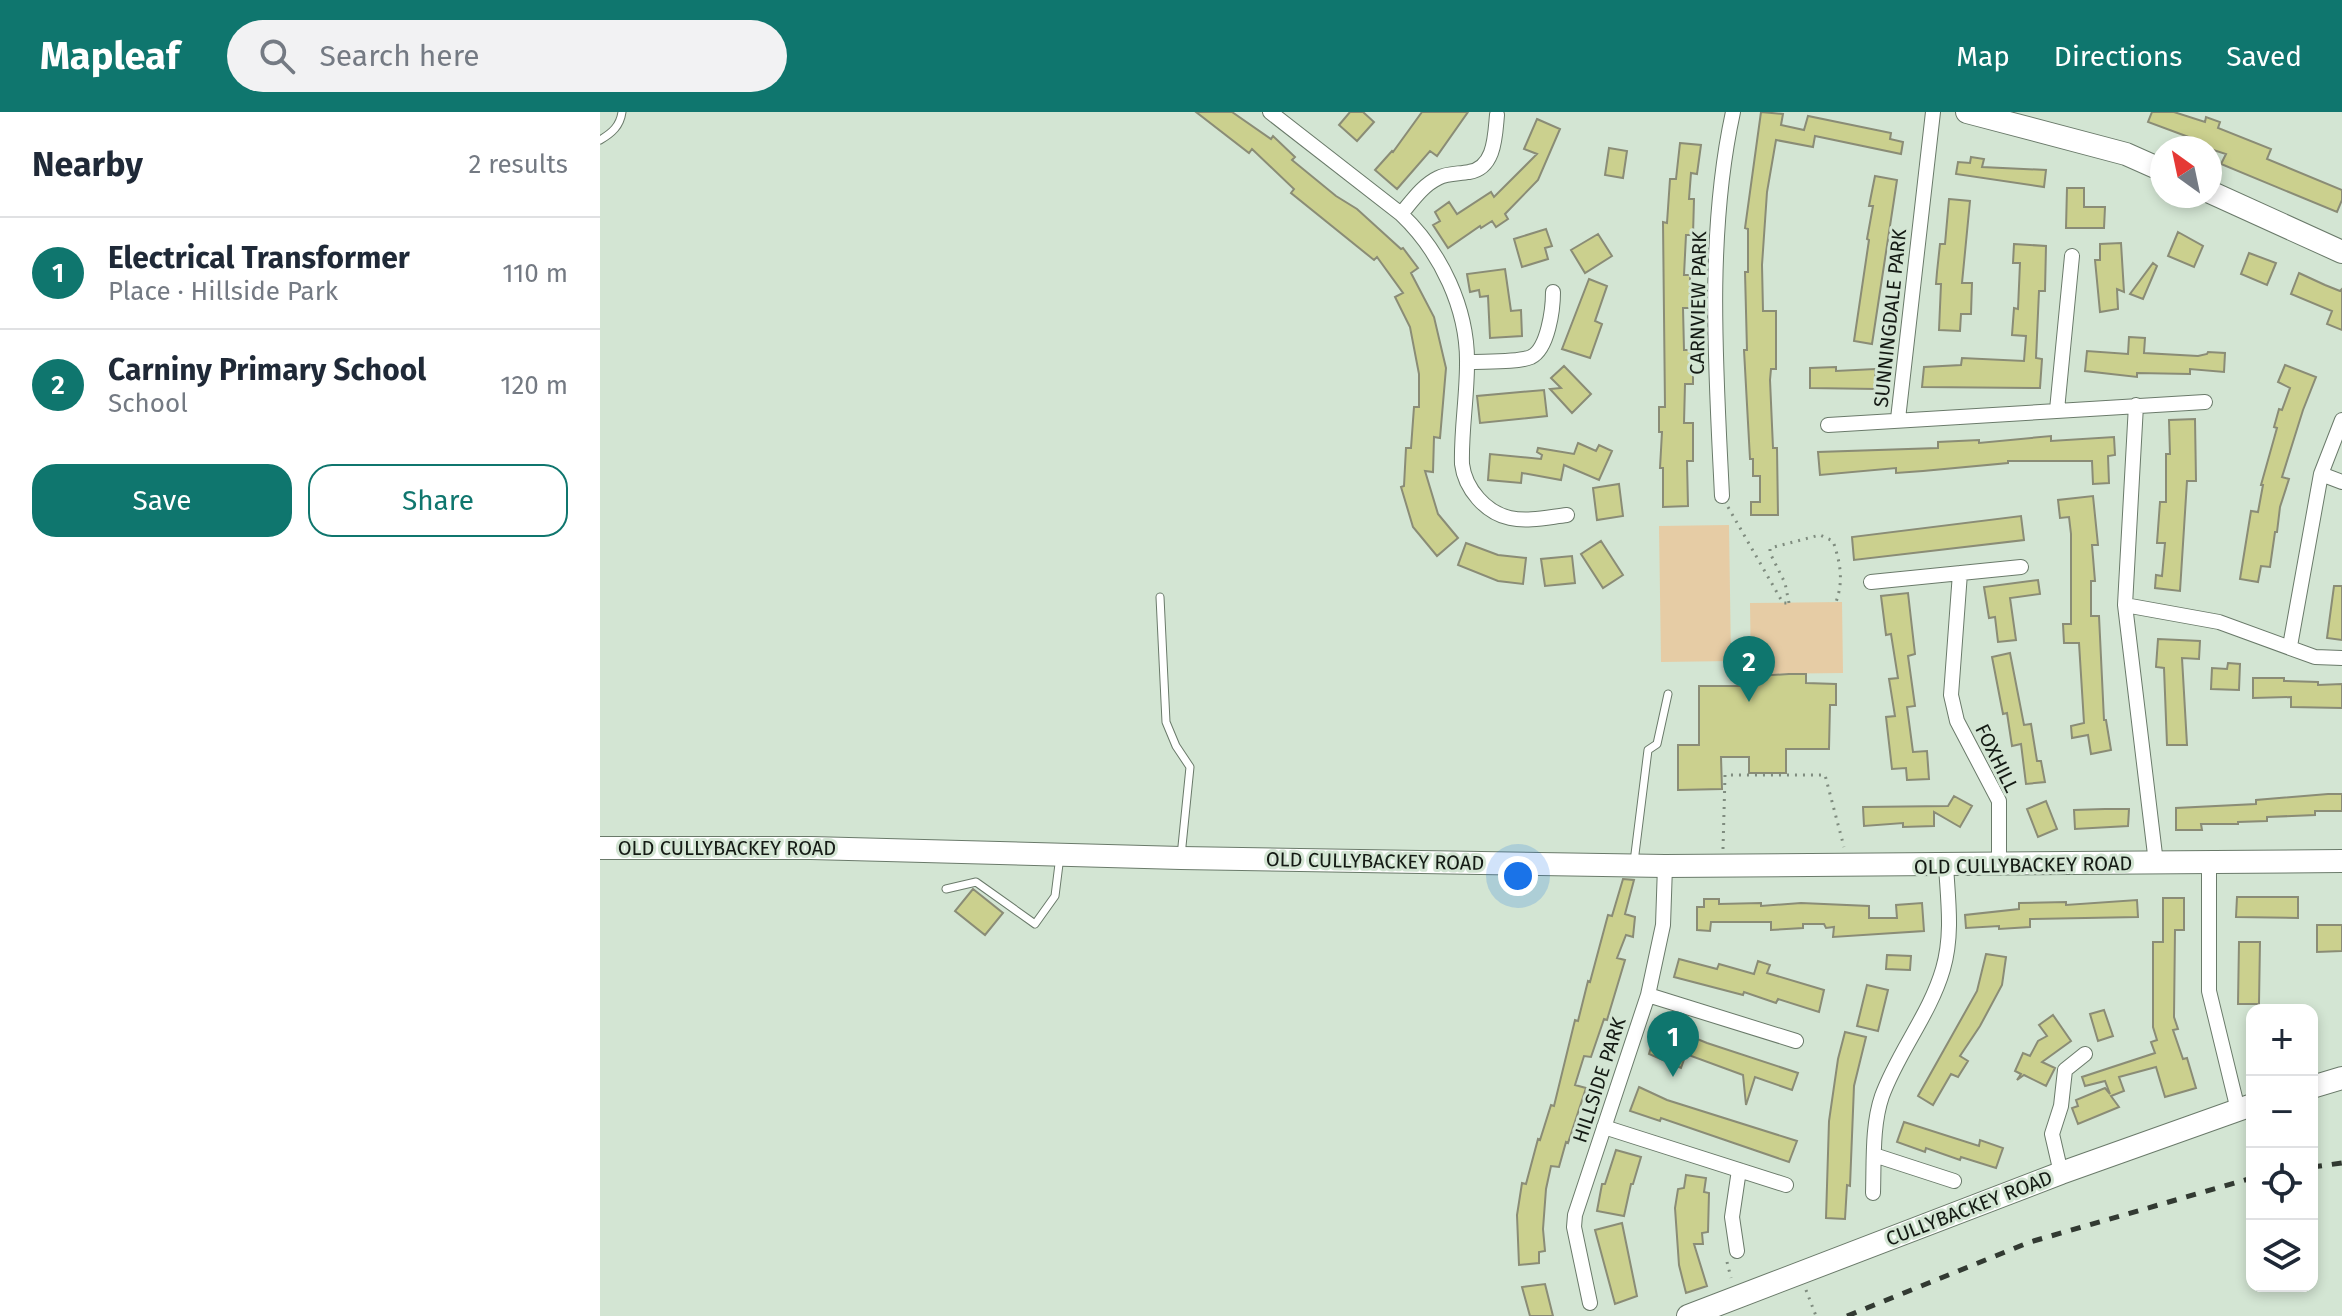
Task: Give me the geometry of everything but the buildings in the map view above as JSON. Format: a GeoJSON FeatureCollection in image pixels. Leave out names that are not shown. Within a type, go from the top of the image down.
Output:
{"type":"FeatureCollection","features":[{"type":"Feature","properties":{"kind":"street"},"geometry":{"type":"LineString","coordinates":[[1270,112],[1401,214],[1426,240],[1445,272],[1462,322],[1468,362],[1462,459],[1463,471],[1471,489],[1484,505],[1511,519],[1567,515]]}},
{"type":"Feature","properties":{"kind":"street","name":"CARNVIEW PARK"},"geometry":{"type":"LineString","coordinates":[[1722,496],[1716,358],[1719,222],[1733,112]]}},
{"type":"Feature","properties":{"kind":"street","name":"SUNNINGDALE PARK"},"geometry":{"type":"LineString","coordinates":[[1933,112],[1898,419],[2205,402]]}},
{"type":"Feature","properties":{"kind":"street"},"geometry":{"type":"LineString","coordinates":[[1967,112],[2126,154],[2150,165]]}},
{"type":"Feature","properties":{"kind":"street"},"geometry":{"type":"LineString","coordinates":[[1401,214],[1434,180],[1473,172],[1484,165],[1493,147],[1497,115]]}},
{"type":"Feature","properties":{"kind":"street"},"geometry":{"type":"LineString","coordinates":[[2222,197],[2342,252]]}},
{"type":"Feature","properties":{"kind":"street"},"geometry":{"type":"LineString","coordinates":[[2057,410],[2072,256]]}},
{"type":"Feature","properties":{"kind":"street"},"geometry":{"type":"LineString","coordinates":[[1468,362],[1525,358],[1536,354],[1543,345],[1553,292]]}},
{"type":"Feature","properties":{"kind":"street"},"geometry":{"type":"LineString","coordinates":[[2136,405],[2125,605],[2156,863]]}},
{"type":"Feature","properties":{"kind":"street"},"geometry":{"type":"LineString","coordinates":[[1828,425],[1898,419]]}},
{"type":"Feature","properties":{"kind":"street"},"geometry":{"type":"LineString","coordinates":[[2290,646],[2321,474],[2342,420]]}},
{"type":"Feature","properties":{"kind":"street"},"geometry":{"type":"LineString","coordinates":[[2321,474],[2342,482]]}},
{"type":"Feature","properties":{"kind":"street"},"geometry":{"type":"LineString","coordinates":[[1871,582],[2021,567]]}},
{"type":"Feature","properties":{"kind":"street","name":"FOXHILL"},"geometry":{"type":"LineString","coordinates":[[1960,573],[1951,695],[1957,721],[1999,801],[1999,865]]}},
{"type":"Feature","properties":{"kind":"street"},"geometry":{"type":"LineString","coordinates":[[2125,605],[2209,620],[2315,657],[2342,658]]}},
{"type":"Feature","properties":{"kind":"street","name":"OLD CULLYBACKEY ROAD"},"geometry":{"type":"LineString","coordinates":[[600,848],[811,848],[1665,866],[2342,861]]}},
{"type":"Feature","properties":{"kind":"street"},"geometry":{"type":"LineString","coordinates":[[2209,862],[2209,991],[2245,1108]]}},
{"type":"Feature","properties":{"kind":"street","name":"HILLSIDE PARK"},"geometry":{"type":"LineString","coordinates":[[1590,1303],[1574,1221],[1648,995],[1663,925],[1665,866]]}},
{"type":"Feature","properties":{"kind":"street"},"geometry":{"type":"LineString","coordinates":[[1873,1193],[1881,1098],[1937,987],[1943,967],[1950,932],[1946,866]]}},
{"type":"Feature","properties":{"kind":"street"},"geometry":{"type":"LineString","coordinates":[[1648,995],[1796,1041]]}},
{"type":"Feature","properties":{"kind":"street"},"geometry":{"type":"LineString","coordinates":[[2061,1173],[2052,1134],[2061,1106],[2065,1070],[2085,1054]]}},
{"type":"Feature","properties":{"kind":"street"},"geometry":{"type":"LineString","coordinates":[[2318,1085],[2342,1078]]}},
{"type":"Feature","properties":{"kind":"street","name":"CULLYBACKEY ROAD"},"geometry":{"type":"LineString","coordinates":[[1688,1316],[2061,1173],[2245,1108]]}},
{"type":"Feature","properties":{"kind":"street"},"geometry":{"type":"LineString","coordinates":[[1604,1127],[1786,1185]]}},
{"type":"Feature","properties":{"kind":"street"},"geometry":{"type":"LineString","coordinates":[[1874,1155],[1954,1181]]}},
{"type":"Feature","properties":{"kind":"street"},"geometry":{"type":"LineString","coordinates":[[1737,1251],[1732,1217],[1739,1170]]}},
{"type":"Feature","properties":{"kind":"lane"},"geometry":{"type":"LineString","coordinates":[[600,140],[614,130],[622,112]]}},
{"type":"Feature","properties":{"kind":"lane"},"geometry":{"type":"LineString","coordinates":[[1160,597],[1166,722],[1176,746],[1190,767],[1181,858]]}},
{"type":"Feature","properties":{"kind":"lane"},"geometry":{"type":"LineString","coordinates":[[1634,865],[1648,750],[1657,744],[1668,694]]}},
{"type":"Feature","properties":{"kind":"lane"},"geometry":{"type":"LineString","coordinates":[[946,889],[976,882],[1035,924],[1055,896],[1060,854]]}},
{"type":"Feature","properties":{"kind":"path"},"geometry":{"type":"LineString","coordinates":[[1722,496],[1783,603],[1789,603],[1787,591],[1770,548],[1820,535],[1829,537],[1833,541],[1840,568],[1840,590],[1836,602]]}},
{"type":"Feature","properties":{"kind":"path"},"geometry":{"type":"LineString","coordinates":[[1723,865],[1725,775],[1825,775],[1843,836],[1846,866]]}},
{"type":"Feature","properties":{"kind":"path"},"geometry":{"type":"LineString","coordinates":[[1734,1298],[1727,1261],[1737,1251]]}},
{"type":"Feature","properties":{"kind":"path"},"geometry":{"type":"LineString","coordinates":[[1806,1291],[1816,1316]]}},
{"type":"Feature","properties":{"kind":"shaded area"},"geometry":{"type":"Polygon","coordinates":[[[1729,525],[1731,661],[1661,662],[1659,526],[1729,525]]]}},
{"type":"Feature","properties":{"kind":"shaded area"},"geometry":{"type":"Polygon","coordinates":[[[1842,602],[1843,673],[1751,674],[1750,603],[1842,602]]]}},
{"type":"Feature","properties":{"kind":"railway"},"geometry":{"type":"LineString","coordinates":[[2318,1166],[2342,1163]]}},
{"type":"Feature","properties":{"kind":"railway"},"geometry":{"type":"LineString","coordinates":[[1847,1316],[2030,1242],[2246,1180]]}},
{"type":"Feature","properties":{"kind":"place","name":"Carniny Primary School"},"geometry":{"type":"Point","coordinates":[1749,702]}},
{"type":"Feature","properties":{"kind":"place","name":"Electrical Transformer"},"geometry":{"type":"Point","coordinates":[1673,1077]}}]}
